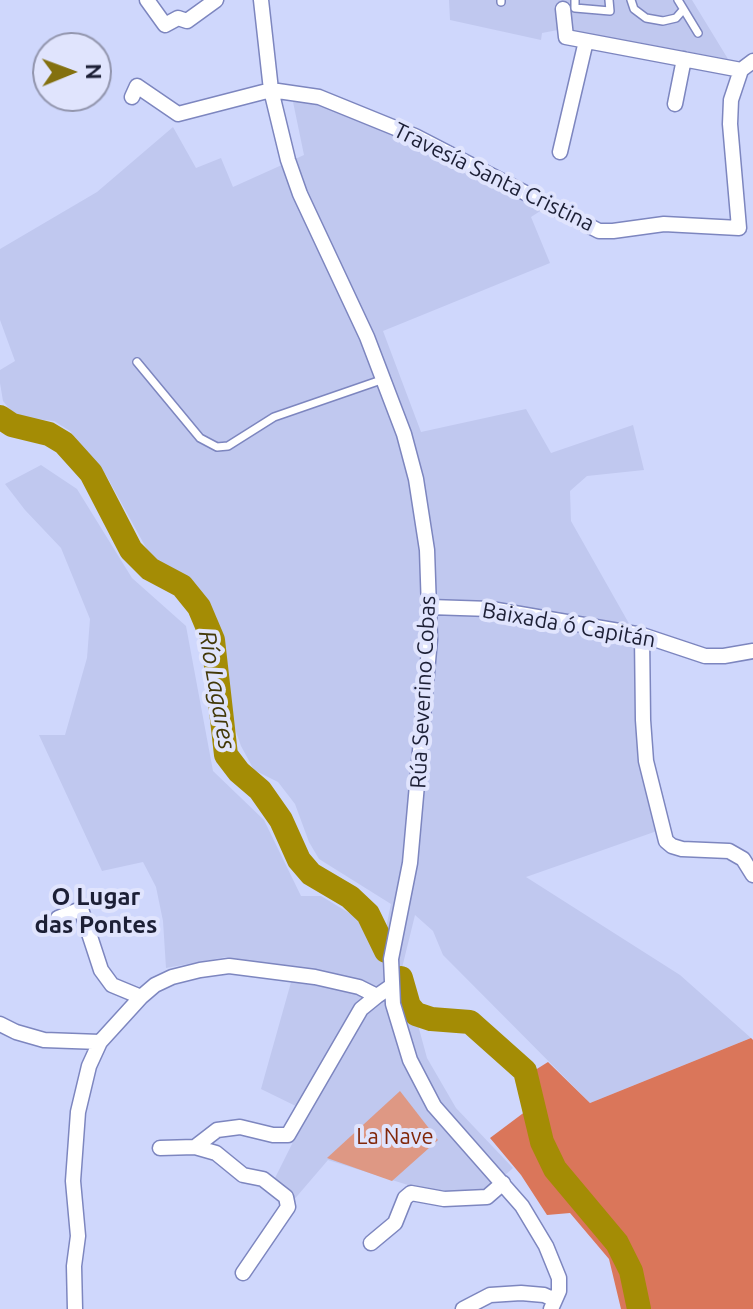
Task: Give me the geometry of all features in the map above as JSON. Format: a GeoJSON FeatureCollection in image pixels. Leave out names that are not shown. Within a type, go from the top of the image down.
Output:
{"type":"FeatureCollection","features":[{"type":"Feature","properties":{"kind":"street"},"geometry":{"type":"LineString","coordinates":[[147,0],[165,25],[178,18],[187,21],[216,0]]}},
{"type":"Feature","properties":{"kind":"street","name":"Rúa Severino Cobas"},"geometry":{"type":"LineString","coordinates":[[261,0],[271,90],[279,130],[300,194],[355,310],[404,434],[416,479],[427,550],[430,639],[413,834],[391,959],[390,987],[400,1033],[421,1084],[451,1127],[503,1183],[536,1227],[556,1265],[559,1278],[553,1304]]}},
{"type":"Feature","properties":{"kind":"street"},"geometry":{"type":"LineString","coordinates":[[569,4],[566,37],[684,59],[747,66]]}},
{"type":"Feature","properties":{"kind":"street"},"geometry":{"type":"LineString","coordinates":[[560,152],[586,41]]}},
{"type":"Feature","properties":{"kind":"street"},"geometry":{"type":"LineString","coordinates":[[675,104],[684,59]]}},
{"type":"Feature","properties":{"kind":"street","name":"Travesía Santa Cristina"},"geometry":{"type":"LineString","coordinates":[[271,90],[319,97],[415,136],[599,231],[664,224],[739,228],[730,124],[731,100],[747,66]]}},
{"type":"Feature","properties":{"kind":"street"},"geometry":{"type":"LineString","coordinates":[[132,97],[137,86],[178,114],[271,90]]}},
{"type":"Feature","properties":{"kind":"street","name":"Baixada ó Capitán"},"geometry":{"type":"LineString","coordinates":[[430,607],[491,609],[642,635],[705,656],[753,651]]}},
{"type":"Feature","properties":{"kind":"street"},"geometry":{"type":"LineString","coordinates":[[642,635],[646,761],[666,841],[682,849],[729,851],[743,859],[753,871]]}},
{"type":"Feature","properties":{"kind":"street"},"geometry":{"type":"LineString","coordinates":[[58,918],[81,909],[101,970],[112,985],[141,997]]}},
{"type":"Feature","properties":{"kind":"street"},"geometry":{"type":"LineString","coordinates":[[75,1309],[78,1236],[73,1181],[78,1112],[89,1066],[100,1042],[141,997],[155,985],[172,977],[229,966],[315,977],[359,987],[377,996]]}},
{"type":"Feature","properties":{"kind":"street"},"geometry":{"type":"LineString","coordinates":[[195,1147],[217,1130],[240,1127],[273,1135],[288,1135],[361,1009],[390,987]]}},
{"type":"Feature","properties":{"kind":"street"},"geometry":{"type":"LineString","coordinates":[[0,1024],[44,1040],[100,1042]]}},
{"type":"Feature","properties":{"kind":"street"},"geometry":{"type":"LineString","coordinates":[[160,1148],[195,1147],[216,1153],[243,1175],[263,1179],[286,1197],[288,1207],[243,1273]]}},
{"type":"Feature","properties":{"kind":"street"},"geometry":{"type":"LineString","coordinates":[[371,1243],[395,1223],[405,1198],[411,1193],[444,1199],[487,1197],[503,1183]]}},
{"type":"Feature","properties":{"kind":"street"},"geometry":{"type":"LineString","coordinates":[[463,1309],[490,1295],[521,1293],[544,1295],[553,1304]]}},
{"type":"Feature","properties":{"kind":"lane"},"geometry":{"type":"LineString","coordinates":[[569,4],[575,8],[610,11],[609,0]]}},
{"type":"Feature","properties":{"kind":"lane"},"geometry":{"type":"LineString","coordinates":[[631,0],[634,9],[646,18],[663,21],[676,18],[683,10]]}},
{"type":"Feature","properties":{"kind":"lane"},"geometry":{"type":"LineString","coordinates":[[678,0],[698,33]]}},
{"type":"Feature","properties":{"kind":"lane"},"geometry":{"type":"LineString","coordinates":[[137,362],[200,438],[217,447],[228,446],[274,417],[384,379]]}},
{"type":"Feature","properties":{"kind":"shaded area"},"geometry":{"type":"Polygon","coordinates":[[[449,0],[692,0],[728,59],[563,29],[542,33],[541,40],[450,20],[449,0]]]}},
{"type":"Feature","properties":{"kind":"shaded area"},"geometry":{"type":"Polygon","coordinates":[[[292,97],[322,102],[400,132],[545,208],[531,217],[550,263],[383,331],[421,432],[526,409],[551,453],[633,425],[644,470],[587,476],[570,491],[571,521],[640,643],[657,831],[526,877],[680,975],[751,1038],[590,1103],[443,955],[433,931],[415,915],[402,968],[402,995],[415,1014],[427,1058],[456,1108],[513,1168],[485,1193],[440,1195],[328,1160],[292,1202],[271,1186],[308,1112],[261,1089],[295,968],[226,957],[166,968],[163,921],[156,887],[143,862],[102,871],[39,735],[65,735],[87,658],[90,619],[61,548],[5,484],[41,465],[77,489],[132,578],[186,626],[213,771],[264,820],[301,896],[321,896],[364,922],[380,956],[391,904],[319,859],[295,804],[278,782],[254,770],[241,746],[229,712],[227,662],[216,616],[197,586],[150,555],[106,475],[70,431],[54,421],[16,417],[3,401],[0,383],[0,370],[15,361],[0,320],[0,249],[97,192],[173,127],[196,168],[221,158],[233,187],[304,155],[292,97]]]}},
{"type":"Feature","properties":{"kind":"shaded area"},"geometry":{"type":"Polygon","coordinates":[[[751,1038],[753,1309],[621,1309],[609,1259],[570,1213],[547,1215],[521,1175],[490,1138],[526,1111],[516,1082],[548,1062],[590,1103],[751,1038]]]}},
{"type":"Feature","properties":{"kind":"green space","name":"La Nave"},"geometry":{"type":"Polygon","coordinates":[[[400,1091],[438,1140],[392,1181],[327,1158],[400,1091]]]}},
{"type":"Feature","properties":{"kind":"waterway","name":"Río Lagares"},"geometry":{"type":"LineString","coordinates":[[0,417],[12,425],[49,434],[64,443],[91,473],[131,550],[150,569],[182,586],[199,607],[213,640],[226,755],[239,772],[260,790],[281,820],[299,860],[311,874],[350,897],[368,914],[386,951]]}},
{"type":"Feature","properties":{"kind":"waterway","name":"Río Lagares"},"geometry":{"type":"LineString","coordinates":[[401,978],[409,1006],[416,1014],[431,1019],[470,1022],[525,1071],[542,1142],[555,1169],[617,1243],[631,1271],[639,1309]]}},
{"type":"Feature","properties":{"kind":"district","name":"O Lugar das Pontes"},"geometry":{"type":"Point","coordinates":[96,911]}}]}
